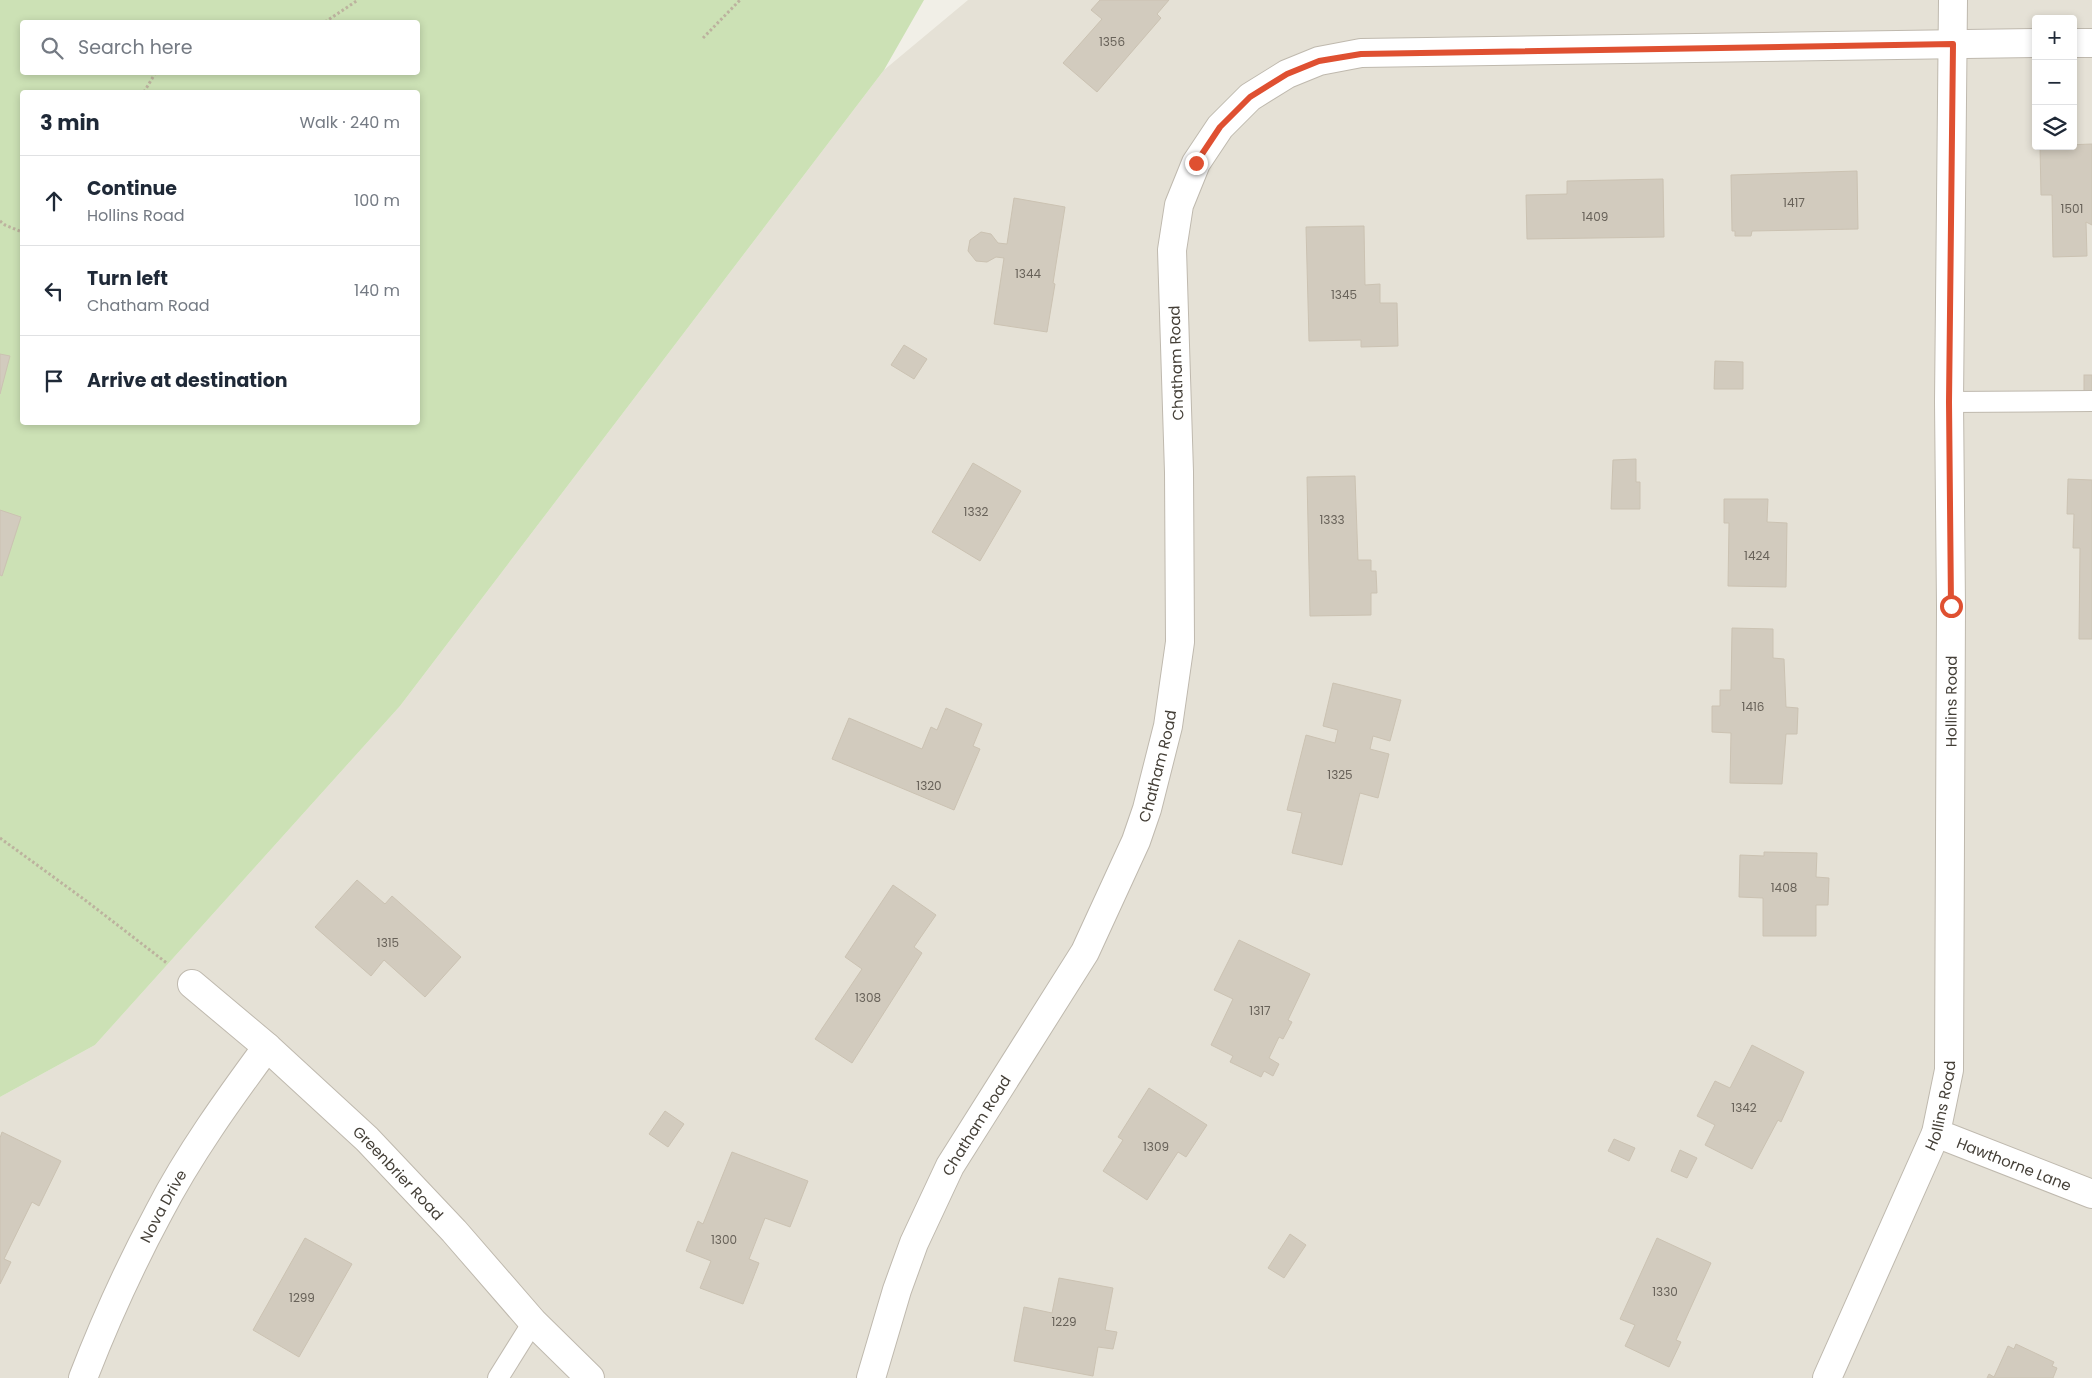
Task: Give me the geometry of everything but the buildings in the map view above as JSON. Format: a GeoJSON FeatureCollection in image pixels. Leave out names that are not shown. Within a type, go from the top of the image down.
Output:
{"type":"FeatureCollection","features":[{"type":"Feature","properties":{"kind":"street","name":"Hollins Road"},"geometry":{"type":"LineString","coordinates":[[1827,1378],[1936,1133],[1949,1070],[1951,606],[1949,402],[1953,0]]}},
{"type":"Feature","properties":{"kind":"street"},"geometry":{"type":"LineString","coordinates":[[2077,43],[2092,42]]}},
{"type":"Feature","properties":{"kind":"street","name":"Chatham Road"},"geometry":{"type":"LineString","coordinates":[[871,1378],[897,1290],[914,1243],[950,1166],[1085,952],[1136,842],[1147,809],[1168,726],[1180,642],[1179,472],[1172,250],[1180,205],[1196,163],[1220,127],[1250,97],[1287,74],[1319,61],[1361,54],[2032,43]]}},
{"type":"Feature","properties":{"kind":"street","name":"Greenbrier Road"},"geometry":{"type":"LineString","coordinates":[[192,984],[267,1047],[367,1139],[454,1232],[533,1322],[590,1378]]}},
{"type":"Feature","properties":{"kind":"street","name":"Nova Drive"},"geometry":{"type":"LineString","coordinates":[[83,1378],[108,1315],[159,1211],[221,1110],[267,1047]]}},
{"type":"Feature","properties":{"kind":"street","name":"Hawthorne Lane"},"geometry":{"type":"LineString","coordinates":[[1936,1133],[2092,1194]]}},
{"type":"Feature","properties":{"kind":"lane"},"geometry":{"type":"LineString","coordinates":[[1949,402],[2092,401]]}},
{"type":"Feature","properties":{"kind":"lane"},"geometry":{"type":"LineString","coordinates":[[498,1378],[533,1322]]}},
{"type":"Feature","properties":{"kind":"path"},"geometry":{"type":"LineString","coordinates":[[328,20],[358,0]]}},
{"type":"Feature","properties":{"kind":"path"},"geometry":{"type":"LineString","coordinates":[[703,38],[740,0]]}},
{"type":"Feature","properties":{"kind":"path"},"geometry":{"type":"LineString","coordinates":[[145,90],[154,75]]}},
{"type":"Feature","properties":{"kind":"path"},"geometry":{"type":"LineString","coordinates":[[0,221],[20,231]]}},
{"type":"Feature","properties":{"kind":"path"},"geometry":{"type":"LineString","coordinates":[[0,838],[85,900],[192,984]]}},
{"type":"Feature","properties":{"kind":"shaded area"},"geometry":{"type":"Polygon","coordinates":[[[968,0],[2092,0],[2092,1378],[0,1378],[0,1097],[95,1045],[400,706],[884,70],[968,0]]]}},
{"type":"Feature","properties":{"kind":"green space"},"geometry":{"type":"Polygon","coordinates":[[[0,0],[924,0],[884,70],[400,706],[95,1045],[0,1097],[0,0]]]}},
{"type":"Feature","properties":{"kind":"route"},"geometry":{"type":"LineString","coordinates":[[1196,163],[1220,127],[1250,97],[1287,74],[1319,61],[1361,54],[1953,44],[1949,402],[1951,606]]}}]}
